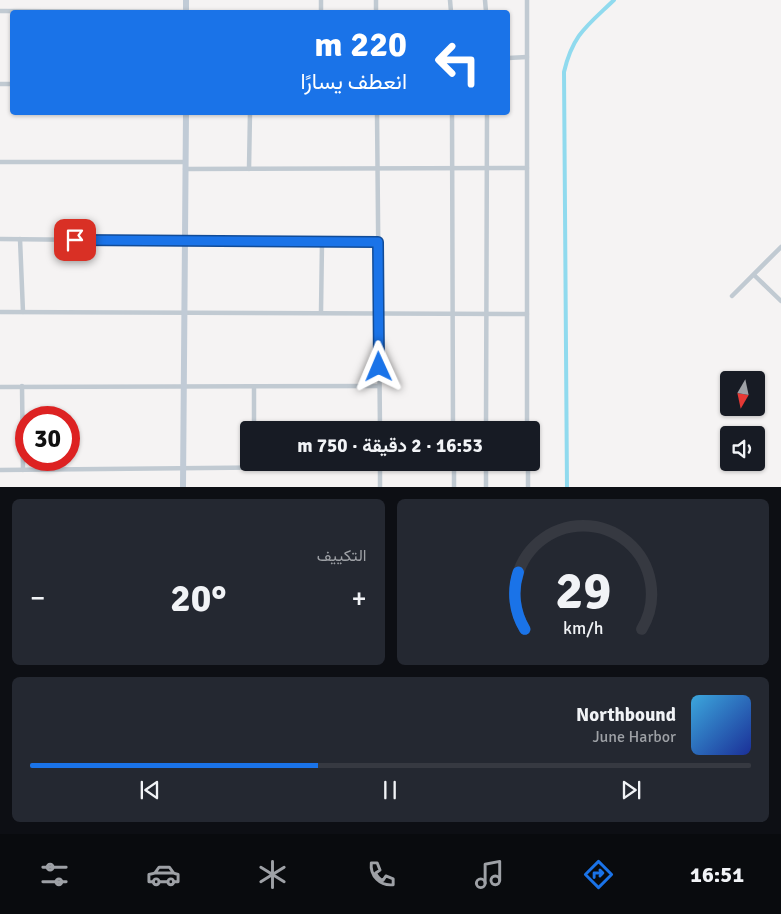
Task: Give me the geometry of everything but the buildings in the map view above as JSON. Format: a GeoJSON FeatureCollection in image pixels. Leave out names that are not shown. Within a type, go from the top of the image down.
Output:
{"type":"FeatureCollection","features":[{"type":"Feature","properties":{"kind":"street"},"geometry":{"type":"LineString","coordinates":[[527,0],[527,421]]}},
{"type":"Feature","properties":{"kind":"street"},"geometry":{"type":"LineString","coordinates":[[510,58],[527,58]]}},
{"type":"Feature","properties":{"kind":"street"},"geometry":{"type":"LineString","coordinates":[[183,486],[186,115]]}},
{"type":"Feature","properties":{"kind":"street"},"geometry":{"type":"LineString","coordinates":[[249,169],[250,115]]}},
{"type":"Feature","properties":{"kind":"street"},"geometry":{"type":"LineString","coordinates":[[377,115],[380,421]]}},
{"type":"Feature","properties":{"kind":"street"},"geometry":{"type":"LineString","coordinates":[[452,115],[453,421]]}},
{"type":"Feature","properties":{"kind":"street"},"geometry":{"type":"LineString","coordinates":[[486,421],[487,115]]}},
{"type":"Feature","properties":{"kind":"street"},"geometry":{"type":"LineString","coordinates":[[0,162],[249,169],[527,168]]}},
{"type":"Feature","properties":{"kind":"street"},"geometry":{"type":"LineString","coordinates":[[0,239],[378,242]]}},
{"type":"Feature","properties":{"kind":"street"},"geometry":{"type":"LineString","coordinates":[[20,239],[22,312]]}},
{"type":"Feature","properties":{"kind":"street"},"geometry":{"type":"LineString","coordinates":[[321,312],[322,242]]}},
{"type":"Feature","properties":{"kind":"street"},"geometry":{"type":"LineString","coordinates":[[732,296],[781,247]]}},
{"type":"Feature","properties":{"kind":"street"},"geometry":{"type":"LineString","coordinates":[[754,275],[781,301]]}},
{"type":"Feature","properties":{"kind":"street"},"geometry":{"type":"LineString","coordinates":[[0,312],[527,314]]}},
{"type":"Feature","properties":{"kind":"street"},"geometry":{"type":"LineString","coordinates":[[22,386],[22,406]]}},
{"type":"Feature","properties":{"kind":"street"},"geometry":{"type":"LineString","coordinates":[[0,387],[379,386]]}},
{"type":"Feature","properties":{"kind":"street"},"geometry":{"type":"LineString","coordinates":[[254,387],[254,421]]}},
{"type":"Feature","properties":{"kind":"street"},"geometry":{"type":"LineString","coordinates":[[80,469],[240,464]]}},
{"type":"Feature","properties":{"kind":"street"},"geometry":{"type":"LineString","coordinates":[[0,470],[15,470]]}},
{"type":"Feature","properties":{"kind":"street"},"geometry":{"type":"LineString","coordinates":[[380,471],[380,486]]}},
{"type":"Feature","properties":{"kind":"street"},"geometry":{"type":"LineString","coordinates":[[454,471],[454,486]]}},
{"type":"Feature","properties":{"kind":"street"},"geometry":{"type":"LineString","coordinates":[[486,471],[486,486]]}},
{"type":"Feature","properties":{"kind":"street"},"geometry":{"type":"LineString","coordinates":[[528,471],[528,486]]}},
{"type":"Feature","properties":{"kind":"waterway"},"geometry":{"type":"LineString","coordinates":[[567,487],[564,72],[577,39],[589,24],[614,0]]}},
{"type":"Feature","properties":{"kind":"route"},"geometry":{"type":"LineString","coordinates":[[75,240],[378,242],[379,367]]}}]}
